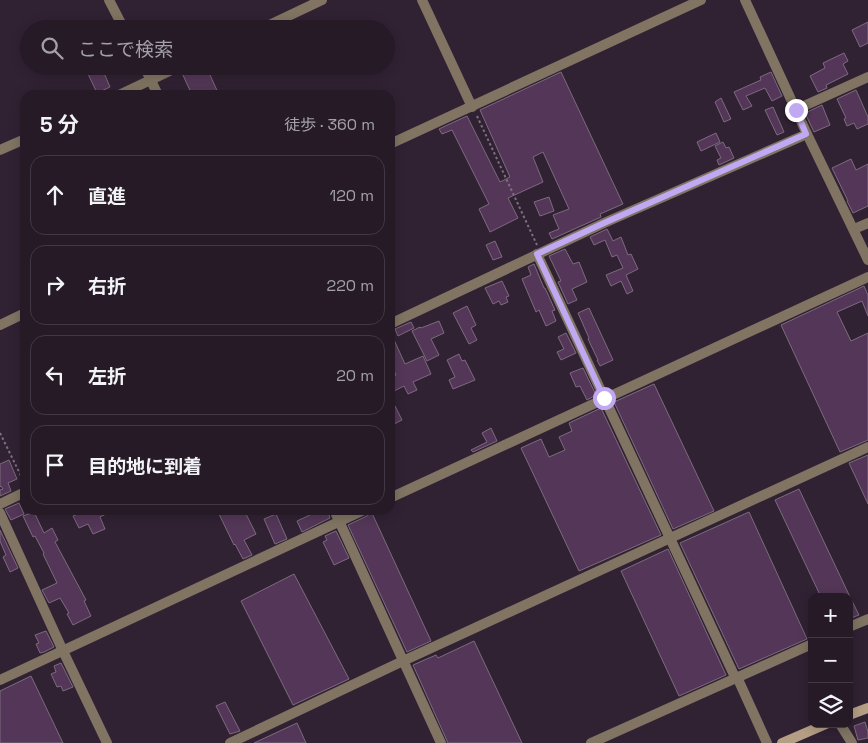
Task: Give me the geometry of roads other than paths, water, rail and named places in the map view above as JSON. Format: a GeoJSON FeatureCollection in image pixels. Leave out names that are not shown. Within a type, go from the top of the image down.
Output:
{"type":"FeatureCollection","features":[{"type":"Feature","properties":{"kind":"main road"},"geometry":{"type":"LineString","coordinates":[[853,714],[868,708]]}},
{"type":"Feature","properties":{"kind":"main road"},"geometry":{"type":"LineString","coordinates":[[782,743],[817,728]]}},
{"type":"Feature","properties":{"kind":"street"},"geometry":{"type":"LineString","coordinates":[[109,0],[119,20]]}},
{"type":"Feature","properties":{"kind":"street"},"geometry":{"type":"LineString","coordinates":[[280,20],[322,0]]}},
{"type":"Feature","properties":{"kind":"street"},"geometry":{"type":"LineString","coordinates":[[422,0],[472,107]]}},
{"type":"Feature","properties":{"kind":"street"},"geometry":{"type":"LineString","coordinates":[[395,142],[701,0]]}},
{"type":"Feature","properties":{"kind":"street"},"geometry":{"type":"LineString","coordinates":[[744,0],[806,134],[868,260]]}},
{"type":"Feature","properties":{"kind":"street"},"geometry":{"type":"LineString","coordinates":[[148,75],[156,90]]}},
{"type":"Feature","properties":{"kind":"street"},"geometry":{"type":"LineString","coordinates":[[130,90],[161,75]]}},
{"type":"Feature","properties":{"kind":"street"},"geometry":{"type":"LineString","coordinates":[[796,110],[868,77]]}},
{"type":"Feature","properties":{"kind":"street"},"geometry":{"type":"LineString","coordinates":[[395,322],[604,223],[806,134]]}},
{"type":"Feature","properties":{"kind":"street"},"geometry":{"type":"LineString","coordinates":[[0,150],[20,141]]}},
{"type":"Feature","properties":{"kind":"street"},"geometry":{"type":"LineString","coordinates":[[854,229],[868,223]]}},
{"type":"Feature","properties":{"kind":"street"},"geometry":{"type":"LineString","coordinates":[[539,254],[604,398],[767,743]]}},
{"type":"Feature","properties":{"kind":"street"},"geometry":{"type":"LineString","coordinates":[[395,496],[868,277]]}},
{"type":"Feature","properties":{"kind":"street"},"geometry":{"type":"LineString","coordinates":[[0,325],[20,315]]}},
{"type":"Feature","properties":{"kind":"street"},"geometry":{"type":"LineString","coordinates":[[230,743],[403,661],[868,447]]}},
{"type":"Feature","properties":{"kind":"street"},"geometry":{"type":"LineString","coordinates":[[0,504],[20,494]]}},
{"type":"Feature","properties":{"kind":"street"},"geometry":{"type":"LineString","coordinates":[[0,513],[107,743]]}},
{"type":"Feature","properties":{"kind":"street"},"geometry":{"type":"LineString","coordinates":[[336,515],[442,743]]}},
{"type":"Feature","properties":{"kind":"street"},"geometry":{"type":"LineString","coordinates":[[0,680],[354,515]]}},
{"type":"Feature","properties":{"kind":"street"},"geometry":{"type":"LineString","coordinates":[[853,625],[868,619]]}},
{"type":"Feature","properties":{"kind":"street"},"geometry":{"type":"LineString","coordinates":[[590,743],[808,646]]}},
{"type":"Feature","properties":{"kind":"street"},"geometry":{"type":"LineString","coordinates":[[843,728],[852,743]]}}]}
